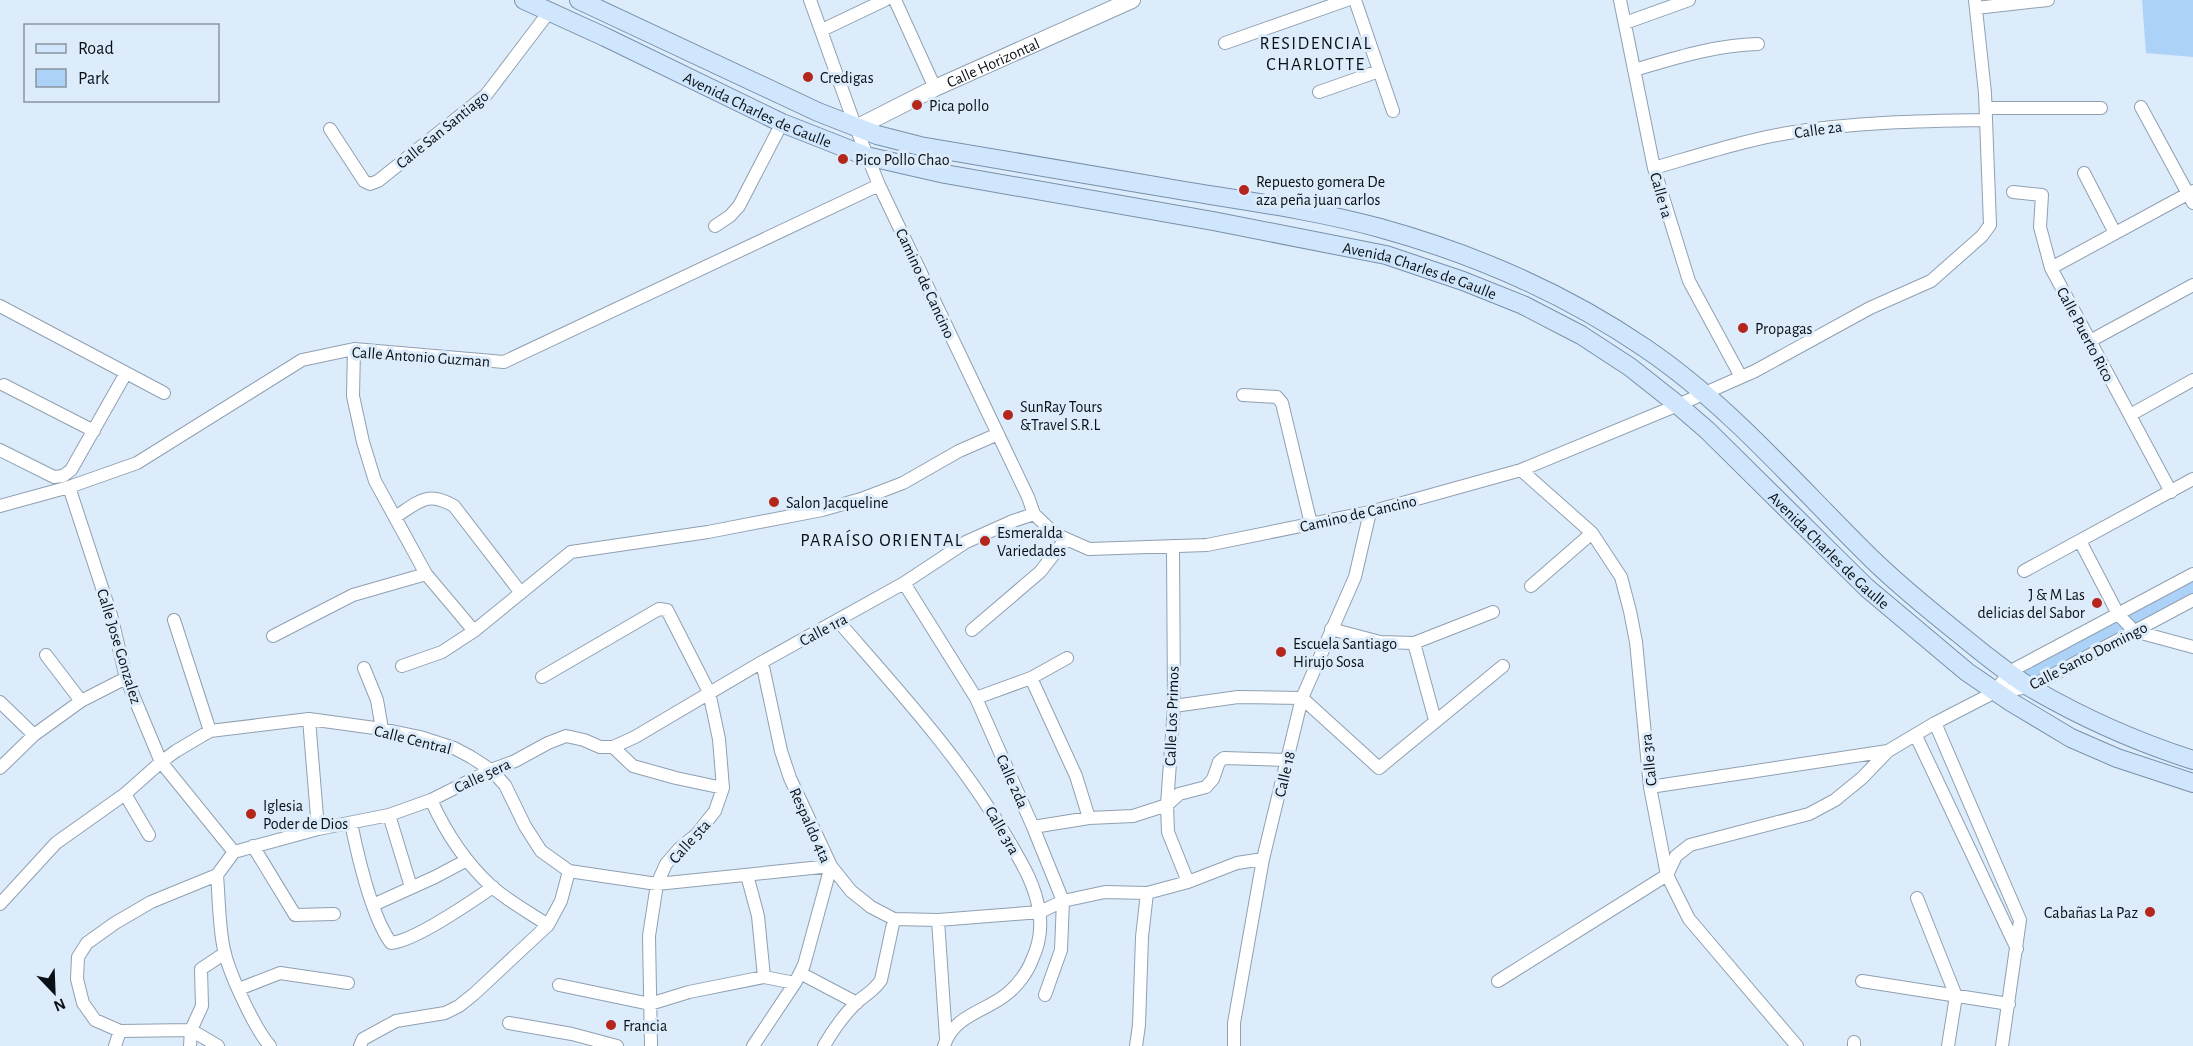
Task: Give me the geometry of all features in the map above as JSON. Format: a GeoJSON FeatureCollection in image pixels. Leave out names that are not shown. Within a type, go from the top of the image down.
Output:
{"type":"FeatureCollection","features":[{"type":"Feature","properties":{"kind":"main road","name":"Avenida Charles de Gaulle"},"geometry":{"type":"LineString","coordinates":[[524,0],[782,123],[866,156],[956,176],[1386,255],[1422,266],[1523,305],[1581,335],[1630,367],[1678,405],[1707,430],[1867,588],[1923,636],[1995,692],[2071,738],[2138,766],[2193,783]]}},
{"type":"Feature","properties":{"kind":"main road","name":"Calle Horizontal"},"geometry":{"type":"LineString","coordinates":[[856,128],[935,88],[1132,0]]}},
{"type":"Feature","properties":{"kind":"main road","name":"Avenida Charles de Gaulle"},"geometry":{"type":"LineString","coordinates":[[590,2],[818,112],[856,128],[920,146],[1308,211],[1379,228],[1501,270],[1557,296],[1639,344],[1703,393],[1732,418],[1876,563],[1936,615],[2009,672],[2030,687],[2082,716],[2193,760]]}},
{"type":"Feature","properties":{"kind":"street"},"geometry":{"type":"LineString","coordinates":[[810,0],[866,156],[879,185]]}},
{"type":"Feature","properties":{"kind":"street"},"geometry":{"type":"LineString","coordinates":[[822,30],[885,0]]}},
{"type":"Feature","properties":{"kind":"street"},"geometry":{"type":"LineString","coordinates":[[895,0],[935,88]]}},
{"type":"Feature","properties":{"kind":"street"},"geometry":{"type":"LineString","coordinates":[[1225,43],[1347,0]]}},
{"type":"Feature","properties":{"kind":"street"},"geometry":{"type":"LineString","coordinates":[[1355,0],[1393,111]]}},
{"type":"Feature","properties":{"kind":"street","name":"Calle 1a"},"geometry":{"type":"LineString","coordinates":[[1620,0],[1654,168],[1689,282],[1741,377]]}},
{"type":"Feature","properties":{"kind":"street"},"geometry":{"type":"LineString","coordinates":[[1625,23],[1689,0]]}},
{"type":"Feature","properties":{"kind":"street"},"geometry":{"type":"LineString","coordinates":[[1986,114],[1976,4],[2048,0]]}},
{"type":"Feature","properties":{"kind":"street","name":"Calle San Santiago"},"geometry":{"type":"LineString","coordinates":[[330,129],[364,181],[370,184],[378,181],[486,95],[549,12]]}},
{"type":"Feature","properties":{"kind":"street"},"geometry":{"type":"LineString","coordinates":[[1634,70],[1708,49],[1737,44],[1758,44]]}},
{"type":"Feature","properties":{"kind":"street"},"geometry":{"type":"LineString","coordinates":[[1319,92],[1379,71]]}},
{"type":"Feature","properties":{"kind":"street"},"geometry":{"type":"LineString","coordinates":[[2050,268],[2191,196],[2141,107]]}},
{"type":"Feature","properties":{"kind":"street","name":"Calle 2a"},"geometry":{"type":"LineString","coordinates":[[1654,168],[1729,145],[1789,133],[1858,124],[2101,108]]}},
{"type":"Feature","properties":{"kind":"street","name":"Camino de Cancino"},"geometry":{"type":"LineString","coordinates":[[879,185],[1035,514],[1055,534],[1089,549],[1208,545],[1370,512],[1521,470],[1741,377],[1870,308],[1931,281],[1974,243],[1990,225],[1986,114]]}},
{"type":"Feature","properties":{"kind":"street"},"geometry":{"type":"LineString","coordinates":[[715,226],[730,216],[739,206],[782,123]]}},
{"type":"Feature","properties":{"kind":"street"},"geometry":{"type":"LineString","coordinates":[[2084,173],[2115,233]]}},
{"type":"Feature","properties":{"kind":"street","name":"Calle Antonio Guzman"},"geometry":{"type":"LineString","coordinates":[[0,506],[69,487],[136,463],[302,360],[354,349],[504,362],[879,185]]}},
{"type":"Feature","properties":{"kind":"street","name":"Calle Puerto Rico"},"geometry":{"type":"LineString","coordinates":[[2013,192],[2042,194],[2040,227],[2050,268],[2170,492]]}},
{"type":"Feature","properties":{"kind":"street"},"geometry":{"type":"LineString","coordinates":[[2090,341],[2193,285]]}},
{"type":"Feature","properties":{"kind":"street"},"geometry":{"type":"LineString","coordinates":[[0,306],[164,393]]}},
{"type":"Feature","properties":{"kind":"street"},"geometry":{"type":"LineString","coordinates":[[354,349],[353,396],[363,442],[375,481],[426,574],[474,631]]}},
{"type":"Feature","properties":{"kind":"street"},"geometry":{"type":"LineString","coordinates":[[0,450],[54,477],[63,476],[71,470],[126,373]]}},
{"type":"Feature","properties":{"kind":"street"},"geometry":{"type":"LineString","coordinates":[[2130,415],[2193,380]]}},
{"type":"Feature","properties":{"kind":"street"},"geometry":{"type":"LineString","coordinates":[[4,385],[94,431]]}},
{"type":"Feature","properties":{"kind":"street"},"geometry":{"type":"LineString","coordinates":[[1243,395],[1277,397],[1281,403],[1311,524]]}},
{"type":"Feature","properties":{"kind":"street"},"geometry":{"type":"LineString","coordinates":[[402,666],[442,652],[474,631],[571,552],[708,532],[800,514],[861,499],[903,483],[959,451],[998,434]]}},
{"type":"Feature","properties":{"kind":"street","name":"Calle 3ra"},"geometry":{"type":"LineString","coordinates":[[1521,470],[1592,533],[1621,577],[1636,642],[1650,787],[1667,875],[1689,919],[1797,1046]]}},
{"type":"Feature","properties":{"kind":"street"},"geometry":{"type":"LineString","coordinates":[[2024,571],[2193,479]]}},
{"type":"Feature","properties":{"kind":"street","name":"Calle Jose Gonzalez"},"geometry":{"type":"LineString","coordinates":[[69,487],[111,615],[126,678],[161,762],[234,852]]}},
{"type":"Feature","properties":{"kind":"street"},"geometry":{"type":"LineString","coordinates":[[395,517],[426,498],[442,498],[454,506],[521,593]]}},
{"type":"Feature","properties":{"kind":"street","name":"Calle 18"},"geometry":{"type":"LineString","coordinates":[[1234,1046],[1234,1023],[1263,859],[1302,698],[1355,577],[1370,512]]}},
{"type":"Feature","properties":{"kind":"street","name":"Calle 1ra"},"geometry":{"type":"LineString","coordinates":[[613,747],[635,737],[709,692],[904,583],[966,543],[1013,521],[1035,514]]}},
{"type":"Feature","properties":{"kind":"street"},"geometry":{"type":"LineString","coordinates":[[1531,585],[1592,533]]}},
{"type":"Feature","properties":{"kind":"street"},"geometry":{"type":"LineString","coordinates":[[972,630],[1040,572],[1065,540]]}},
{"type":"Feature","properties":{"kind":"street"},"geometry":{"type":"LineString","coordinates":[[2080,541],[2118,614],[2134,632],[2193,647]]}},
{"type":"Feature","properties":{"kind":"street","name":"Calle Los Primos"},"geometry":{"type":"LineString","coordinates":[[1173,546],[1174,706],[1167,805],[1168,832],[1188,882]]}},
{"type":"Feature","properties":{"kind":"street"},"geometry":{"type":"LineString","coordinates":[[273,636],[353,595],[426,574]]}},
{"type":"Feature","properties":{"kind":"street","name":"Calle Santo Domingo"},"geometry":{"type":"LineString","coordinates":[[1995,692],[2009,672],[2193,574]]}},
{"type":"Feature","properties":{"kind":"street","name":"Calle 2da"},"geometry":{"type":"LineString","coordinates":[[904,583],[976,698],[1034,827],[1063,901],[1061,950],[1045,995]]}},
{"type":"Feature","properties":{"kind":"street","name":"Calle Santo Domingo"},"geometry":{"type":"LineString","coordinates":[[1995,692],[2030,687],[2193,600]]}},
{"type":"Feature","properties":{"kind":"street","name":"Calle 5ta"},"geometry":{"type":"LineString","coordinates":[[542,677],[658,609],[667,610],[709,692],[719,739],[723,788],[715,812],[696,835],[666,864],[657,884],[649,936],[651,1046]]}},
{"type":"Feature","properties":{"kind":"street"},"geometry":{"type":"LineString","coordinates":[[1331,629],[1380,642],[1414,643],[1494,612]]}},
{"type":"Feature","properties":{"kind":"street"},"geometry":{"type":"LineString","coordinates":[[174,620],[210,731]]}},
{"type":"Feature","properties":{"kind":"street","name":"Calle 3ra"},"geometry":{"type":"LineString","coordinates":[[838,621],[936,733],[982,796],[1026,870],[1034,888],[1040,912],[1040,937],[1032,961],[1008,993],[956,1024],[945,1042]]}},
{"type":"Feature","properties":{"kind":"street"},"geometry":{"type":"LineString","coordinates":[[1414,643],[1436,720]]}},
{"type":"Feature","properties":{"kind":"street"},"geometry":{"type":"LineString","coordinates":[[46,655],[81,701]]}},
{"type":"Feature","properties":{"kind":"street"},"geometry":{"type":"LineString","coordinates":[[976,698],[1031,678],[1067,658]]}},
{"type":"Feature","properties":{"kind":"street","name":"Respaldo 4ta"},"geometry":{"type":"LineString","coordinates":[[753,1046],[797,978],[831,866],[790,778],[781,751],[762,662]]}},
{"type":"Feature","properties":{"kind":"street"},"geometry":{"type":"LineString","coordinates":[[1174,706],[1238,697],[1302,698],[1379,768],[1503,666]]}},
{"type":"Feature","properties":{"kind":"street"},"geometry":{"type":"LineString","coordinates":[[364,668],[377,700],[382,729]]}},
{"type":"Feature","properties":{"kind":"street"},"geometry":{"type":"LineString","coordinates":[[0,768],[34,735],[81,701],[126,678]]}},
{"type":"Feature","properties":{"kind":"street"},"geometry":{"type":"LineString","coordinates":[[1031,678],[1076,776],[1089,818]]}},
{"type":"Feature","properties":{"kind":"street"},"geometry":{"type":"LineString","coordinates":[[1498,981],[1667,875],[1676,856],[1690,845],[1809,814],[1835,800],[1862,778],[1888,752],[1935,723],[1995,692]]}},
{"type":"Feature","properties":{"kind":"street"},"geometry":{"type":"LineString","coordinates":[[0,702],[34,735]]}},
{"type":"Feature","properties":{"kind":"street"},"geometry":{"type":"LineString","coordinates":[[309,719],[318,829]]}},
{"type":"Feature","properties":{"kind":"street","name":"Calle Central"},"geometry":{"type":"LineString","coordinates":[[0,904],[56,843],[125,794],[161,762],[210,731],[309,719],[382,729],[420,737],[454,748],[491,770],[505,785],[525,826],[541,850],[569,871],[657,884],[831,866]]}},
{"type":"Feature","properties":{"kind":"street"},"geometry":{"type":"LineString","coordinates":[[1935,723],[2020,920],[2002,1046]]}},
{"type":"Feature","properties":{"kind":"street","name":"Calle 5era"},"geometry":{"type":"LineString","coordinates":[[234,852],[318,829],[389,815],[431,800],[514,761],[529,751],[566,736],[600,747],[613,747],[633,766],[723,788]]}},
{"type":"Feature","properties":{"kind":"street"},"geometry":{"type":"LineString","coordinates":[[1916,736],[2017,948]]}},
{"type":"Feature","properties":{"kind":"street"},"geometry":{"type":"LineString","coordinates":[[1650,787],[1888,752]]}},
{"type":"Feature","properties":{"kind":"street"},"geometry":{"type":"LineString","coordinates":[[1852,757],[1862,778]]}},
{"type":"Feature","properties":{"kind":"street"},"geometry":{"type":"LineString","coordinates":[[1034,827],[1089,818],[1133,816],[1167,805],[1179,794],[1206,787],[1213,779],[1219,762],[1224,759],[1287,760]]}},
{"type":"Feature","properties":{"kind":"street"},"geometry":{"type":"LineString","coordinates":[[125,794],[149,836]]}},
{"type":"Feature","properties":{"kind":"street"},"geometry":{"type":"LineString","coordinates":[[431,800],[445,831],[467,860],[493,887],[548,926]]}},
{"type":"Feature","properties":{"kind":"street"},"geometry":{"type":"LineString","coordinates":[[389,815],[411,887]]}},
{"type":"Feature","properties":{"kind":"street"},"geometry":{"type":"LineString","coordinates":[[351,823],[373,905],[391,943],[418,933],[493,887]]}},
{"type":"Feature","properties":{"kind":"street"},"geometry":{"type":"LineString","coordinates":[[253,846],[295,915],[334,914]]}},
{"type":"Feature","properties":{"kind":"street"},"geometry":{"type":"LineString","coordinates":[[218,1046],[191,1030],[120,1031],[95,1020],[83,1003],[77,979],[78,957],[87,942],[115,922],[152,902],[217,875],[234,852]]}},
{"type":"Feature","properties":{"kind":"street"},"geometry":{"type":"LineString","coordinates":[[831,866],[851,891],[871,907],[894,919],[938,920],[1040,912],[1063,901],[1105,892],[1147,893],[1188,882],[1237,863],[1263,859]]}},
{"type":"Feature","properties":{"kind":"street"},"geometry":{"type":"LineString","coordinates":[[373,905],[467,860]]}},
{"type":"Feature","properties":{"kind":"street"},"geometry":{"type":"LineString","coordinates":[[360,1046],[363,1040],[396,1021],[445,1013],[459,1006],[548,926],[561,901],[569,871]]}},
{"type":"Feature","properties":{"kind":"street"},"geometry":{"type":"LineString","coordinates":[[217,875],[225,953],[239,989],[262,1036],[270,1046]]}},
{"type":"Feature","properties":{"kind":"street"},"geometry":{"type":"LineString","coordinates":[[747,875],[758,916],[764,977]]}},
{"type":"Feature","properties":{"kind":"street"},"geometry":{"type":"LineString","coordinates":[[1136,1046],[1140,1025],[1142,937],[1147,893]]}},
{"type":"Feature","properties":{"kind":"street"},"geometry":{"type":"LineString","coordinates":[[1917,898],[1956,996],[1948,1046]]}},
{"type":"Feature","properties":{"kind":"street"},"geometry":{"type":"LineString","coordinates":[[824,1046],[835,1027],[857,1003],[877,987],[881,980],[894,919]]}},
{"type":"Feature","properties":{"kind":"street"},"geometry":{"type":"LineString","coordinates":[[938,920],[945,1042]]}},
{"type":"Feature","properties":{"kind":"street"},"geometry":{"type":"LineString","coordinates":[[190,1046],[191,1030],[202,1006],[201,969],[225,953]]}},
{"type":"Feature","properties":{"kind":"street"},"geometry":{"type":"LineString","coordinates":[[239,989],[280,973],[348,983]]}},
{"type":"Feature","properties":{"kind":"street"},"geometry":{"type":"LineString","coordinates":[[559,985],[650,1004],[689,992],[764,977],[797,978],[857,1003]]}},
{"type":"Feature","properties":{"kind":"street"},"geometry":{"type":"LineString","coordinates":[[1862,981],[2009,1004]]}},
{"type":"Feature","properties":{"kind":"street"},"geometry":{"type":"LineString","coordinates":[[509,1023],[572,1034],[617,1046]]}},
{"type":"Feature","properties":{"kind":"street"},"geometry":{"type":"LineString","coordinates":[[115,1046],[120,1031]]}},
{"type":"Feature","properties":{"kind":"green space"},"geometry":{"type":"Polygon","coordinates":[[[2142,0],[2193,0],[2193,57],[2146,53],[2142,0]]]}},
{"type":"Feature","properties":{"kind":"green space"},"geometry":{"type":"Polygon","coordinates":[[[2193,575],[2193,597],[2031,684],[2013,672],[2193,575]]]}},
{"type":"Feature","properties":{"kind":"place","name":"Credigas"},"geometry":{"type":"Point","coordinates":[808,77]}},
{"type":"Feature","properties":{"kind":"place","name":"Pica pollo"},"geometry":{"type":"Point","coordinates":[917,105]}},
{"type":"Feature","properties":{"kind":"place","name":"Pico Pollo Chao"},"geometry":{"type":"Point","coordinates":[843,159]}},
{"type":"Feature","properties":{"kind":"place","name":"Repuesto gomera De aza peña juan carlos"},"geometry":{"type":"Point","coordinates":[1244,190]}},
{"type":"Feature","properties":{"kind":"place","name":"Propagas"},"geometry":{"type":"Point","coordinates":[1743,328]}},
{"type":"Feature","properties":{"kind":"place","name":"SunRay Tours &Travel S.R.L"},"geometry":{"type":"Point","coordinates":[1008,415]}},
{"type":"Feature","properties":{"kind":"place","name":"Salon Jacqueline"},"geometry":{"type":"Point","coordinates":[774,502]}},
{"type":"Feature","properties":{"kind":"place","name":"Esmeralda Variedades"},"geometry":{"type":"Point","coordinates":[985,541]}},
{"type":"Feature","properties":{"kind":"place","name":"J & M Las delicias del Sabor"},"geometry":{"type":"Point","coordinates":[2097,603]}},
{"type":"Feature","properties":{"kind":"place","name":"Escuela Santiago Hirujo Sosa"},"geometry":{"type":"Point","coordinates":[1281,652]}},
{"type":"Feature","properties":{"kind":"place","name":"Iglesia Poder de Dios"},"geometry":{"type":"Point","coordinates":[251,814]}},
{"type":"Feature","properties":{"kind":"place","name":"Cabañas La Paz"},"geometry":{"type":"Point","coordinates":[2150,912]}},
{"type":"Feature","properties":{"kind":"place","name":"Francia"},"geometry":{"type":"Point","coordinates":[611,1025]}},
{"type":"Feature","properties":{"kind":"district","name":"RESIDENCIAL CHARLOTTE"},"geometry":{"type":"Point","coordinates":[1316,53]}},
{"type":"Feature","properties":{"kind":"district","name":"PARAÍSO ORIENTAL"},"geometry":{"type":"Point","coordinates":[882,540]}}]}
